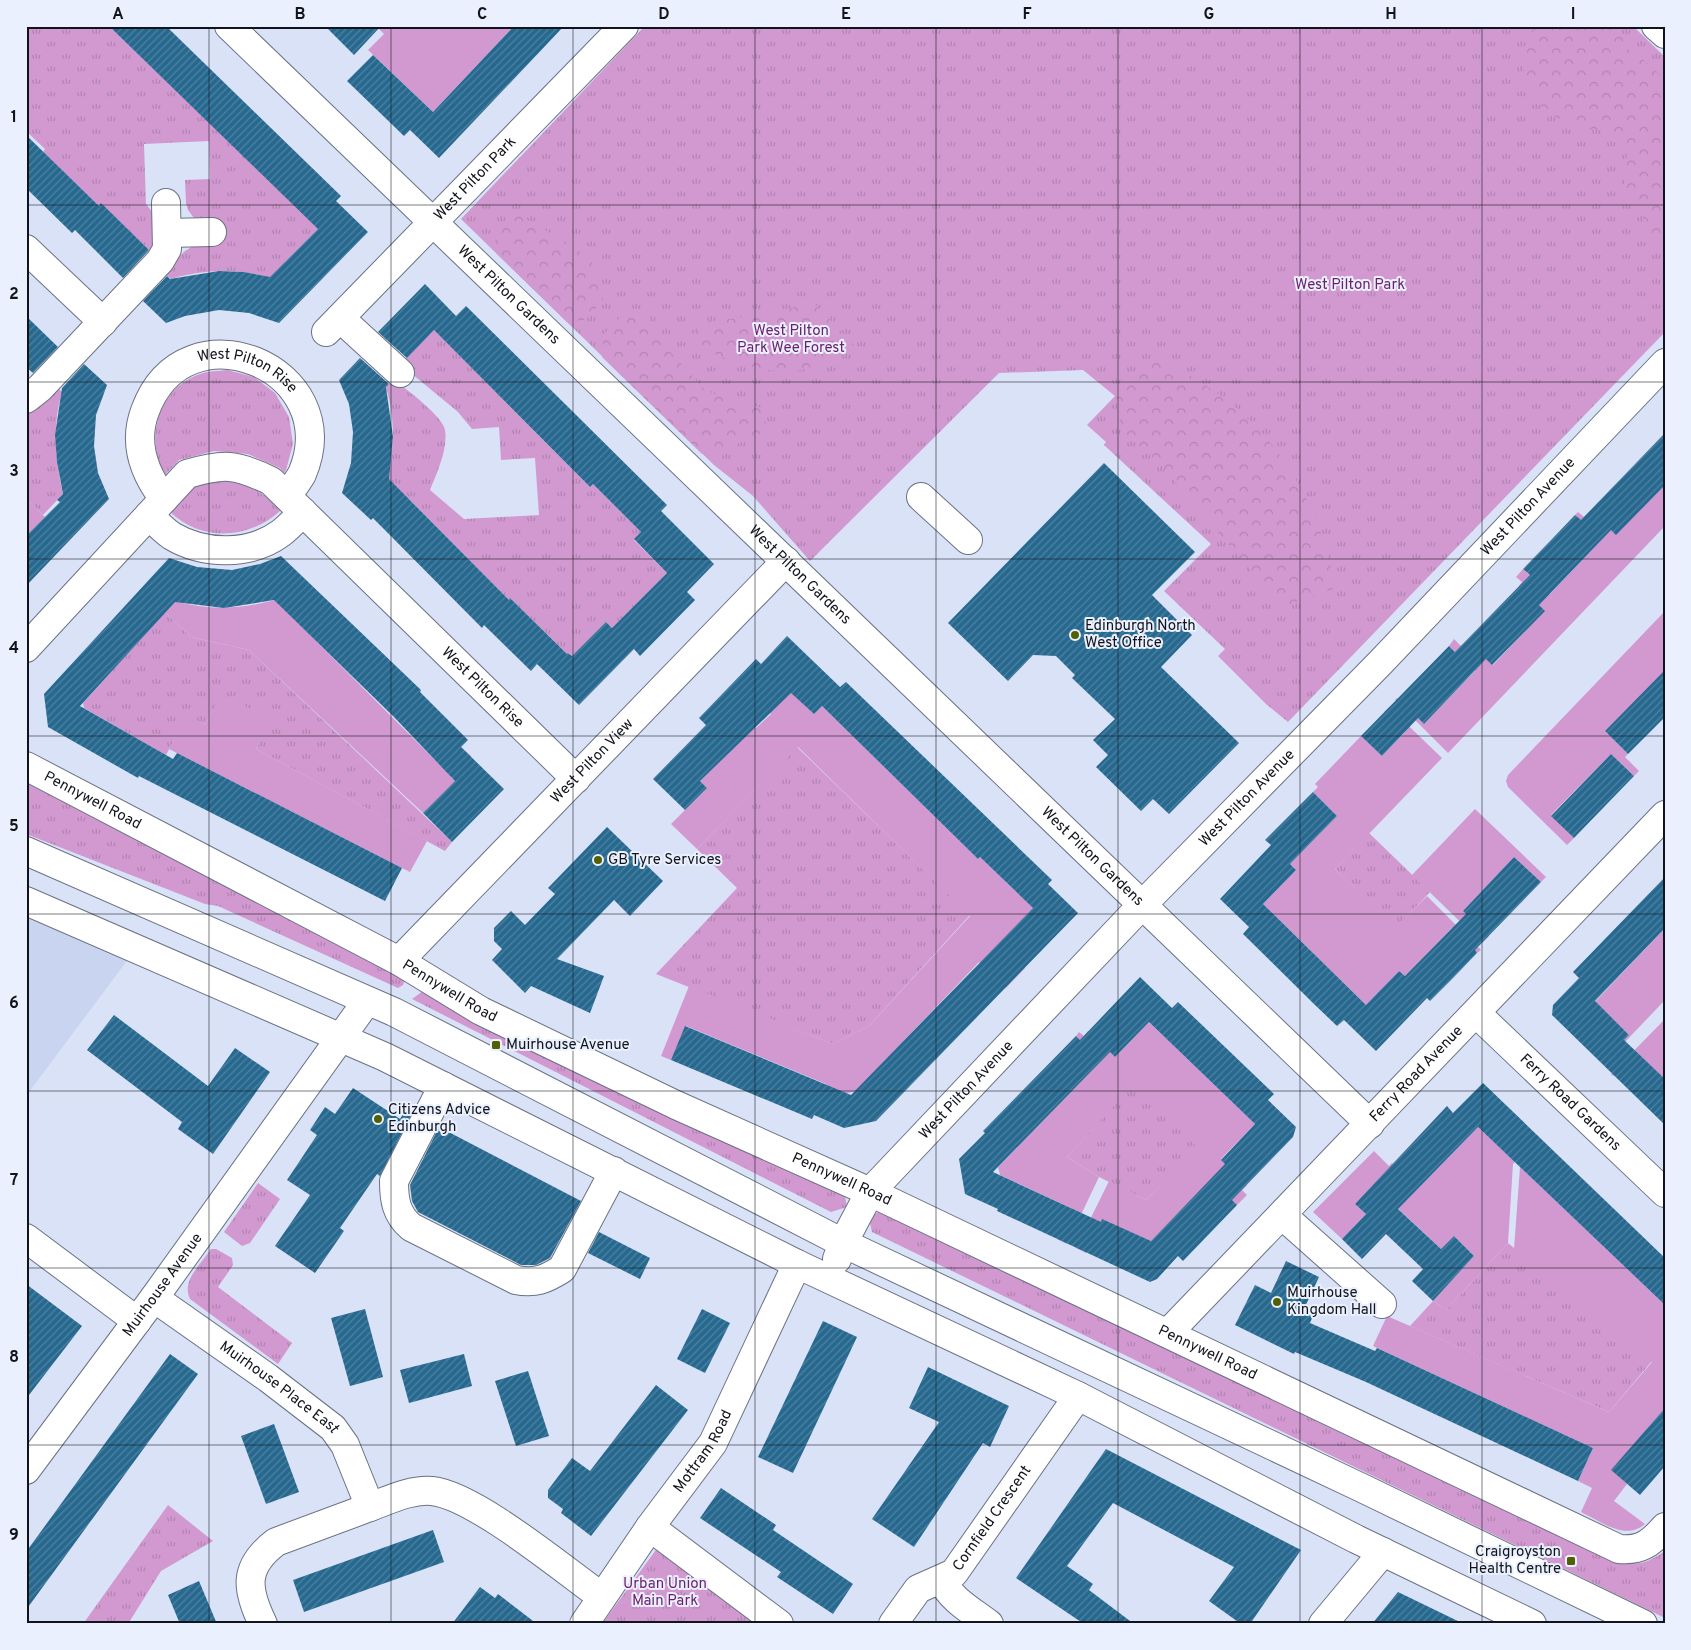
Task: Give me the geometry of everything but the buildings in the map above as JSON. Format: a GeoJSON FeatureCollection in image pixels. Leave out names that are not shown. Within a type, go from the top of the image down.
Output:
{"type":"FeatureCollection","features":[{"type":"Feature","properties":{"kind":"street","name":"West Pilton Gardens"},"geometry":{"type":"LineString","coordinates":[[229,26],[786,561],[877,634],[1143,904],[1370,1124]]}},
{"type":"Feature","properties":{"kind":"street","name":"West Pilton Park"},"geometry":{"type":"LineString","coordinates":[[400,373],[333,325],[624,26]]}},
{"type":"Feature","properties":{"kind":"street"},"geometry":{"type":"LineString","coordinates":[[1656,26],[1665,34]]}},
{"type":"Feature","properties":{"kind":"street"},"geometry":{"type":"LineString","coordinates":[[26,399],[40,388],[160,262],[167,249],[166,204]]}},
{"type":"Feature","properties":{"kind":"street"},"geometry":{"type":"LineString","coordinates":[[167,233],[212,232]]}},
{"type":"Feature","properties":{"kind":"street"},"geometry":{"type":"LineString","coordinates":[[26,249],[103,322]]}},
{"type":"Feature","properties":{"kind":"street","name":"West Pilton Rise"},"geometry":{"type":"LineString","coordinates":[[213,354],[238,355],[262,363],[283,377],[299,398],[308,423],[309,449],[295,504],[280,534],[254,546],[226,551],[197,547],[171,535],[156,507],[151,482],[142,462],[139,441],[141,420],[149,400],[159,384],[172,371],[188,362],[213,354]]}},
{"type":"Feature","properties":{"kind":"street","name":"West Pilton Avenue"},"geometry":{"type":"LineString","coordinates":[[843,1242],[870,1192],[1143,904],[1381,662],[1665,363]]}},
{"type":"Feature","properties":{"kind":"street","name":"West Pilton Rise"},"geometry":{"type":"LineString","coordinates":[[26,648],[187,474],[216,466],[245,468],[271,480],[576,780]]}},
{"type":"Feature","properties":{"kind":"street"},"geometry":{"type":"LineString","coordinates":[[921,497],[968,540]]}},
{"type":"Feature","properties":{"kind":"street","name":"West Pilton View"},"geometry":{"type":"LineString","coordinates":[[399,961],[786,561]]}},
{"type":"Feature","properties":{"kind":"street","name":"Pennywell Road"},"geometry":{"type":"LineString","coordinates":[[26,766],[399,961],[490,1015],[676,1105],[870,1192],[1619,1549],[1632,1550],[1649,1545],[1665,1526]]}},
{"type":"Feature","properties":{"kind":"street","name":"Ferry Road Avenue"},"geometry":{"type":"LineString","coordinates":[[1168,1333],[1665,815]]}},
{"type":"Feature","properties":{"kind":"street"},"geometry":{"type":"LineString","coordinates":[[26,851],[394,1012],[843,1242],[1362,1488],[1643,1624]]}},
{"type":"Feature","properties":{"kind":"street"},"geometry":{"type":"LineString","coordinates":[[26,901],[341,1038],[443,1086],[797,1264],[1078,1396],[1515,1620]]}},
{"type":"Feature","properties":{"kind":"street","name":"Muirhouse Avenue"},"geometry":{"type":"LineString","coordinates":[[26,1470],[154,1298],[367,1001]]}},
{"type":"Feature","properties":{"kind":"street","name":"Ferry Road Gardens"},"geometry":{"type":"LineString","coordinates":[[1476,1012],[1665,1193]]}},
{"type":"Feature","properties":{"kind":"street"},"geometry":{"type":"LineString","coordinates":[[443,1086],[394,1181],[394,1196],[397,1208],[402,1219],[411,1227],[516,1280],[531,1283],[548,1278],[562,1269],[614,1171]]}},
{"type":"Feature","properties":{"kind":"street"},"geometry":{"type":"LineString","coordinates":[[1282,1215],[1382,1304]]}},
{"type":"Feature","properties":{"kind":"street"},"geometry":{"type":"LineString","coordinates":[[26,1238],[137,1321]]}},
{"type":"Feature","properties":{"kind":"street"},"geometry":{"type":"LineString","coordinates":[[830,1279],[843,1242]]}},
{"type":"Feature","properties":{"kind":"street","name":"Mottram Road"},"geometry":{"type":"LineString","coordinates":[[584,1624],[650,1527],[713,1443],[797,1264]]}},
{"type":"Feature","properties":{"kind":"street","name":"Muirhouse Place East"},"geometry":{"type":"LineString","coordinates":[[154,1298],[268,1378],[333,1428],[345,1445],[370,1507]]}},
{"type":"Feature","properties":{"kind":"street","name":"Cornfield Crescent"},"geometry":{"type":"LineString","coordinates":[[893,1624],[918,1589],[930,1582],[942,1580],[954,1573],[1078,1396]]}},
{"type":"Feature","properties":{"kind":"street"},"geometry":{"type":"LineString","coordinates":[[263,1624],[253,1603],[250,1582],[254,1564],[263,1552],[276,1542],[370,1507],[408,1494],[431,1491],[451,1495],[501,1525],[602,1597]]}},
{"type":"Feature","properties":{"kind":"street"},"geometry":{"type":"LineString","coordinates":[[650,1527],[779,1624]]}},
{"type":"Feature","properties":{"kind":"street"},"geometry":{"type":"LineString","coordinates":[[1323,1624],[1383,1552]]}},
{"type":"Feature","properties":{"kind":"street"},"geometry":{"type":"LineString","coordinates":[[942,1580],[946,1590],[954,1598],[989,1624]]}},
{"type":"Feature","properties":{"kind":"shaded area"},"geometry":{"type":"Polygon","coordinates":[[[26,918],[129,958],[26,1096],[26,918]]]}},
{"type":"Feature","properties":{"kind":"green space"},"geometry":{"type":"Polygon","coordinates":[[[31,26],[109,26],[319,228],[286,261],[274,279],[248,273],[222,271],[197,273],[171,279],[163,272],[185,251],[198,243],[197,222],[188,210],[186,203],[185,180],[210,179],[209,141],[144,144],[146,204],[154,214],[155,244],[149,250],[101,204],[99,206],[43,152],[45,149],[26,131],[26,31],[31,26]]]}},
{"type":"Feature","properties":{"kind":"green space"},"geometry":{"type":"Polygon","coordinates":[[[376,26],[514,26],[433,112],[368,50],[384,34],[376,26]]]}},
{"type":"Feature","properties":{"kind":"green space","name":"West Pilton Park"},"geometry":{"type":"Polygon","coordinates":[[[645,26],[1633,26],[1665,57],[1665,332],[1288,722],[1266,704],[1218,656],[1225,649],[1164,591],[1211,544],[1104,445],[1106,442],[1087,425],[1115,396],[1083,370],[999,373],[810,561],[753,496],[714,465],[461,219],[645,26]]]}},
{"type":"Feature","properties":{"kind":"green space"},"geometry":{"type":"Polygon","coordinates":[[[1536,26],[1618,26],[1628,49],[1665,79],[1665,250],[1649,240],[1642,214],[1624,190],[1627,152],[1610,131],[1580,129],[1544,111],[1524,73],[1524,47],[1536,26]]]}},
{"type":"Feature","properties":{"kind":"green space"},"geometry":{"type":"Polygon","coordinates":[[[518,214],[576,249],[595,267],[602,280],[603,301],[584,320],[567,322],[496,253],[495,231],[518,214]]]}},
{"type":"Feature","properties":{"kind":"green space","name":"West Pilton Park Wee Forest"},"geometry":{"type":"Polygon","coordinates":[[[813,302],[855,346],[810,368],[780,371],[751,367],[684,341],[708,322],[773,313],[813,302]]]}},
{"type":"Feature","properties":{"kind":"green space"},"geometry":{"type":"Polygon","coordinates":[[[646,312],[660,341],[706,391],[763,408],[767,431],[733,446],[702,454],[602,357],[603,335],[623,314],[646,312]]]}},
{"type":"Feature","properties":{"kind":"green space"},"geometry":{"type":"Polygon","coordinates":[[[434,330],[590,487],[593,484],[641,532],[634,540],[667,573],[612,628],[606,622],[572,656],[569,653],[567,654],[511,599],[509,600],[409,499],[381,526],[373,518],[385,485],[392,454],[392,422],[386,387],[394,379],[431,410],[443,424],[445,430],[445,445],[439,469],[430,490],[464,519],[539,515],[535,458],[501,460],[499,427],[472,429],[458,412],[400,364],[434,330]]]}},
{"type":"Feature","properties":{"kind":"green space"},"geometry":{"type":"Polygon","coordinates":[[[1154,358],[1190,376],[1223,397],[1251,422],[1275,449],[1296,479],[1313,513],[1326,549],[1336,588],[1282,607],[1161,465],[1121,429],[1116,397],[1154,358]]]}},
{"type":"Feature","properties":{"kind":"green space"},"geometry":{"type":"Polygon","coordinates":[[[227,370],[254,377],[275,393],[289,417],[293,444],[286,470],[284,473],[280,468],[248,454],[214,451],[179,460],[165,475],[159,461],[156,446],[156,430],[165,402],[174,390],[186,381],[203,373],[227,370]]]}},
{"type":"Feature","properties":{"kind":"green space"},"geometry":{"type":"Polygon","coordinates":[[[53,384],[62,392],[57,418],[56,443],[63,494],[43,515],[26,499],[26,412],[53,384]]]}},
{"type":"Feature","properties":{"kind":"green space"},"geometry":{"type":"Polygon","coordinates":[[[217,480],[237,483],[252,488],[281,510],[255,527],[225,534],[196,529],[170,512],[195,486],[217,480]]]}},
{"type":"Feature","properties":{"kind":"green space"},"geometry":{"type":"Polygon","coordinates":[[[1665,485],[1665,526],[1448,753],[1395,700],[1397,698],[1424,724],[1475,671],[1449,646],[1454,639],[1461,646],[1467,641],[1493,665],[1544,611],[1519,586],[1522,582],[1516,577],[1523,569],[1550,594],[1601,540],[1575,515],[1578,512],[1584,517],[1591,510],[1616,534],[1665,485]]]}},
{"type":"Feature","properties":{"kind":"green space"},"geometry":{"type":"Polygon","coordinates":[[[26,499],[45,517],[26,536],[26,499]]]}},
{"type":"Feature","properties":{"kind":"green space"},"geometry":{"type":"Polygon","coordinates":[[[275,600],[441,766],[461,747],[471,756],[450,776],[455,781],[423,813],[249,650],[191,637],[165,612],[175,601],[225,608],[275,600]]]}},
{"type":"Feature","properties":{"kind":"green space"},"geometry":{"type":"Polygon","coordinates":[[[1665,611],[1665,671],[1605,731],[1628,754],[1625,757],[1639,771],[1634,776],[1611,754],[1551,815],[1574,838],[1567,845],[1508,787],[1506,781],[1508,775],[1665,611]]]}},
{"type":"Feature","properties":{"kind":"green space"},"geometry":{"type":"Polygon","coordinates":[[[165,612],[191,637],[249,650],[452,842],[445,851],[256,749],[271,720],[222,695],[205,725],[187,716],[166,755],[84,708],[83,703],[165,612]]]}},
{"type":"Feature","properties":{"kind":"green space"},"geometry":{"type":"Polygon","coordinates":[[[783,685],[814,714],[822,706],[978,859],[980,857],[1033,908],[999,944],[1025,968],[1006,988],[979,962],[874,1072],[862,1090],[843,1094],[825,1087],[826,1084],[686,1026],[671,1060],[661,1056],[689,986],[833,1044],[869,1026],[970,916],[798,747],[697,849],[671,824],[707,788],[700,781],[731,750],[749,721],[756,728],[771,714],[763,706],[783,685]]]}},
{"type":"Feature","properties":{"kind":"green space"},"geometry":{"type":"Polygon","coordinates":[[[222,694],[272,720],[256,749],[427,841],[410,872],[169,749],[187,715],[205,725],[222,694]]]}},
{"type":"Feature","properties":{"kind":"green space"},"geometry":{"type":"Polygon","coordinates":[[[1389,707],[1442,758],[1335,869],[1396,927],[1427,896],[1481,950],[1477,953],[1452,928],[1405,976],[1399,971],[1366,1005],[1263,904],[1296,870],[1290,864],[1337,816],[1313,792],[1318,787],[1315,784],[1361,736],[1382,756],[1405,732],[1384,712],[1389,707]]]}},
{"type":"Feature","properties":{"kind":"green space"},"geometry":{"type":"Polygon","coordinates":[[[797,747],[970,915],[869,1026],[833,1044],[656,974],[737,888],[697,849],[797,747]]]}},
{"type":"Feature","properties":{"kind":"green space"},"geometry":{"type":"Polygon","coordinates":[[[26,776],[405,979],[403,985],[398,988],[218,906],[205,904],[26,834],[26,776]]]}},
{"type":"Feature","properties":{"kind":"green space"},"geometry":{"type":"Polygon","coordinates":[[[1475,809],[1546,877],[1541,882],[1514,857],[1463,911],[1489,936],[1482,943],[1412,875],[1475,809]]]}},
{"type":"Feature","properties":{"kind":"green space"},"geometry":{"type":"Polygon","coordinates":[[[1369,833],[1430,892],[1396,928],[1335,869],[1369,833]]]}},
{"type":"Feature","properties":{"kind":"green space"},"geometry":{"type":"Polygon","coordinates":[[[1665,928],[1665,1000],[1604,1064],[1603,1062],[1629,1035],[1595,1002],[1665,928]]]}},
{"type":"Feature","properties":{"kind":"green space"},"geometry":{"type":"Polygon","coordinates":[[[423,991],[844,1191],[847,1207],[831,1212],[412,999],[423,991]]]}},
{"type":"Feature","properties":{"kind":"green space"},"geometry":{"type":"Polygon","coordinates":[[[1665,1019],[1665,1079],[1636,1052],[1613,1076],[1611,1074],[1665,1019]]]}},
{"type":"Feature","properties":{"kind":"green space"},"geometry":{"type":"Polygon","coordinates":[[[1149,1022],[1255,1124],[1221,1159],[1247,1185],[1242,1190],[1247,1195],[1237,1205],[1210,1180],[1151,1241],[1103,1220],[1086,1253],[1076,1248],[1109,1181],[1146,1200],[1197,1147],[1133,1085],[1067,1157],[1099,1177],[1067,1244],[1057,1239],[1071,1208],[1000,1175],[998,1167],[1101,1061],[1076,1036],[1079,1032],[1084,1036],[1088,1031],[1115,1057],[1149,1022]]]}},
{"type":"Feature","properties":{"kind":"green space"},"geometry":{"type":"Polygon","coordinates":[[[1133,1084],[1198,1147],[1146,1200],[1099,1177],[1067,1157],[1133,1084]]]}},
{"type":"Feature","properties":{"kind":"green space"},"geometry":{"type":"Polygon","coordinates":[[[1478,1127],[1513,1160],[1537,1135],[1539,1138],[1513,1164],[1508,1243],[1446,1310],[1433,1301],[1474,1256],[1454,1236],[1441,1249],[1373,1185],[1355,1204],[1366,1214],[1342,1239],[1313,1212],[1374,1151],[1389,1166],[1392,1163],[1418,1188],[1478,1127]]]}},
{"type":"Feature","properties":{"kind":"green space"},"geometry":{"type":"Polygon","coordinates":[[[1520,1167],[1665,1305],[1665,1408],[1612,1470],[1627,1484],[1614,1501],[1645,1524],[1637,1529],[1630,1531],[1613,1528],[1581,1512],[1592,1488],[1578,1481],[1593,1448],[1373,1346],[1387,1316],[1609,1412],[1652,1362],[1514,1249],[1520,1167]]]}},
{"type":"Feature","properties":{"kind":"green space"},"geometry":{"type":"Polygon","coordinates":[[[258,1183],[280,1199],[250,1243],[242,1246],[224,1232],[258,1183]]]}},
{"type":"Feature","properties":{"kind":"green space"},"geometry":{"type":"Polygon","coordinates":[[[883,1210],[1617,1560],[1642,1563],[1665,1551],[1665,1618],[872,1232],[870,1223],[874,1214],[883,1210]]]}},
{"type":"Feature","properties":{"kind":"green space"},"geometry":{"type":"Polygon","coordinates":[[[1508,1243],[1652,1361],[1609,1412],[1410,1326],[1433,1301],[1446,1310],[1508,1243]]]}},
{"type":"Feature","properties":{"kind":"green space"},"geometry":{"type":"Polygon","coordinates":[[[211,1249],[216,1249],[232,1258],[233,1265],[218,1287],[292,1343],[278,1364],[190,1299],[188,1286],[190,1279],[211,1249]]]}},
{"type":"Feature","properties":{"kind":"green space"},"geometry":{"type":"Polygon","coordinates":[[[168,1505],[213,1541],[161,1571],[128,1624],[83,1624],[168,1505]]]}},
{"type":"Feature","properties":{"kind":"green space","name":"Urban Union Main Park"},"geometry":{"type":"Polygon","coordinates":[[[658,1547],[760,1624],[602,1624],[658,1547]]]}},
{"type":"Feature","properties":{"kind":"place","name":"Edinburgh North West Office"},"geometry":{"type":"Point","coordinates":[1075,635]}},
{"type":"Feature","properties":{"kind":"place","name":"GB Tyre Services"},"geometry":{"type":"Point","coordinates":[598,860]}},
{"type":"Feature","properties":{"kind":"place","name":"Muirhouse Avenue"},"geometry":{"type":"Point","coordinates":[496,1045]}},
{"type":"Feature","properties":{"kind":"place","name":"Citizens Advice Edinburgh"},"geometry":{"type":"Point","coordinates":[378,1119]}},
{"type":"Feature","properties":{"kind":"place","name":"Muirhouse Kingdom Hall"},"geometry":{"type":"Point","coordinates":[1277,1302]}},
{"type":"Feature","properties":{"kind":"place","name":"Craigroyston Health Centre"},"geometry":{"type":"Point","coordinates":[1571,1561]}}]}
